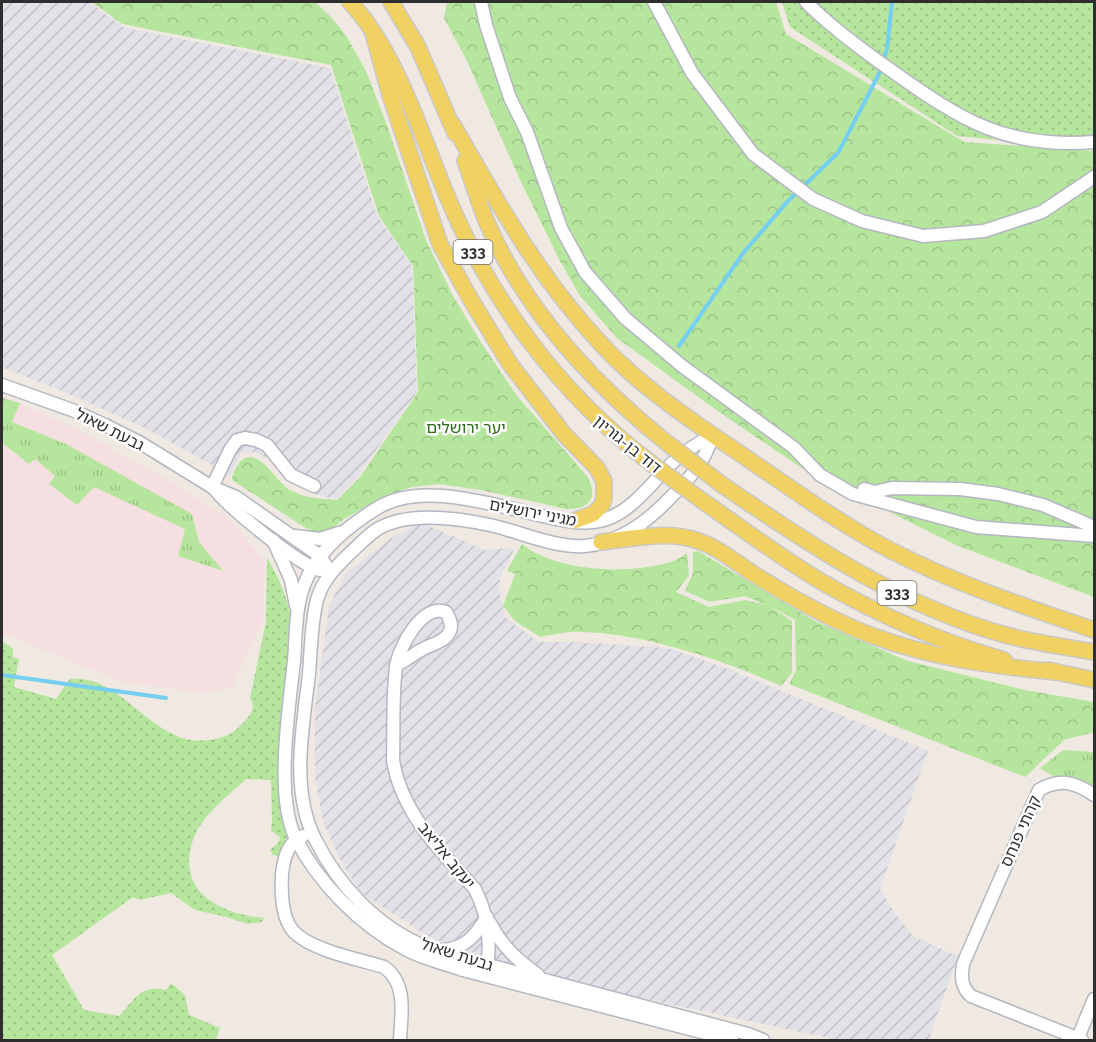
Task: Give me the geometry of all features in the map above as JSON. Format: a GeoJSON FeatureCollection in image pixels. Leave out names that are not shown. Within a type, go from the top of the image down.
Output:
{"type":"FeatureCollection","features":[{"type":"Feature","properties":{"kind":"main road","name":"דוד בן-גוריון"},"geometry":{"type":"LineString","coordinates":[[350,2],[374,33],[398,77],[465,236],[503,303],[546,362],[585,408],[606,428],[704,502],[823,582],[868,606],[918,630],[971,650],[1095,680]]}},
{"type":"Feature","properties":{"kind":"main road","name":"דוד בן-גוריון"},"geometry":{"type":"LineString","coordinates":[[391,2],[418,47],[453,125],[485,218],[521,285],[579,364],[603,389],[667,443],[721,484],[827,555],[893,591],[933,609],[1009,636],[1095,652]]}},
{"type":"Feature","properties":{"kind":"main road"},"geometry":{"type":"LineString","coordinates":[[374,33],[390,95],[440,244],[510,364],[564,434],[597,468],[604,481],[602,505],[593,514],[574,521]]}},
{"type":"Feature","properties":{"kind":"main road"},"geometry":{"type":"LineString","coordinates":[[453,125],[536,265],[604,348],[642,381],[713,435],[801,495],[873,540],[972,587],[1095,630]]}},
{"type":"Feature","properties":{"kind":"main road"},"geometry":{"type":"LineString","coordinates":[[601,543],[676,536],[692,538],[712,546],[795,599],[872,636],[922,652],[982,665],[1056,672]]}},
{"type":"Feature","properties":{"kind":"street"},"geometry":{"type":"LineString","coordinates":[[481,2],[503,79],[527,132],[561,228],[585,272],[625,318],[682,366],[792,447],[820,475],[853,495],[976,527],[1095,537]]}},
{"type":"Feature","properties":{"kind":"street"},"geometry":{"type":"LineString","coordinates":[[654,2],[692,73],[753,154],[813,199],[862,221],[923,236],[984,231],[1042,212],[1095,177]]}},
{"type":"Feature","properties":{"kind":"street"},"geometry":{"type":"LineString","coordinates":[[806,2],[825,21],[879,62],[939,105],[966,120],[998,133],[1036,141],[1071,143],[1095,141]]}},
{"type":"Feature","properties":{"kind":"street","name":"גבעת שאול"},"geometry":{"type":"LineString","coordinates":[[2,385],[72,410],[105,425],[139,442],[212,487],[236,497],[320,556],[330,572]]}},
{"type":"Feature","properties":{"kind":"street","name":"מגיני ירושלים"},"geometry":{"type":"LineString","coordinates":[[320,556],[353,525],[381,506],[412,497],[436,495],[466,499],[558,520],[590,523],[616,515],[635,501],[692,446],[713,435]]}},
{"type":"Feature","properties":{"kind":"street","name":"מגיני ירושלים"},"geometry":{"type":"LineString","coordinates":[[330,572],[376,530],[392,523],[417,518],[443,518],[489,525],[571,545],[586,546],[601,543],[643,524],[664,504],[698,469],[713,435]]}},
{"type":"Feature","properties":{"kind":"street"},"geometry":{"type":"LineString","coordinates":[[212,487],[230,450],[237,440],[245,438],[267,445],[291,475],[314,486]]}},
{"type":"Feature","properties":{"kind":"street","name":"גבעת שאול"},"geometry":{"type":"LineString","coordinates":[[212,487],[230,507],[312,569],[330,572]]}},
{"type":"Feature","properties":{"kind":"street"},"geometry":{"type":"LineString","coordinates":[[864,489],[874,492],[892,488],[940,488],[998,494],[1043,504],[1095,527]]}},
{"type":"Feature","properties":{"kind":"street"},"geometry":{"type":"LineString","coordinates":[[290,534],[308,539],[320,539],[332,537],[353,525]]}},
{"type":"Feature","properties":{"kind":"street"},"geometry":{"type":"LineString","coordinates":[[273,539],[291,580],[297,622]]}},
{"type":"Feature","properties":{"kind":"street","name":"גבעת שאול"},"geometry":{"type":"LineString","coordinates":[[320,556],[304,585],[297,622],[286,761],[288,808],[296,839],[319,874],[350,909],[368,925],[405,949],[423,957],[544,980],[763,1040]]}},
{"type":"Feature","properties":{"kind":"street","name":"גבעת שאול"},"geometry":{"type":"LineString","coordinates":[[330,572],[316,607],[301,749],[301,783],[312,832],[321,851],[344,884],[375,916],[410,939],[436,950],[486,970],[732,1041]]}},
{"type":"Feature","properties":{"kind":"street","name":"יעקב אליאב"},"geometry":{"type":"LineString","coordinates":[[396,665],[441,641],[450,631],[451,622],[446,612],[439,609],[430,611],[421,619],[410,634],[396,665],[393,760],[395,772],[420,825],[475,889],[487,917],[489,946],[486,970]]}},
{"type":"Feature","properties":{"kind":"street","name":"קהתי פנחס"},"geometry":{"type":"LineString","coordinates":[[1079,1040],[984,1003],[965,991],[961,975],[963,964],[992,895],[1039,790],[1049,783],[1067,783],[1095,795]]}},
{"type":"Feature","properties":{"kind":"street"},"geometry":{"type":"LineString","coordinates":[[312,832],[296,839],[286,852],[282,882],[282,899],[286,917],[293,931],[316,946],[384,967],[393,974],[402,996],[400,1041]]}},
{"type":"Feature","properties":{"kind":"street"},"geometry":{"type":"LineString","coordinates":[[436,950],[451,950],[469,941],[487,917],[514,958],[544,980]]}},
{"type":"Feature","properties":{"kind":"street"},"geometry":{"type":"LineString","coordinates":[[1079,1040],[1095,999]]}},
{"type":"Feature","properties":{"kind":"shaded area"},"geometry":{"type":"Polygon","coordinates":[[[2,2],[89,2],[125,28],[330,68],[377,216],[412,267],[417,392],[358,476],[336,499],[317,495],[296,484],[276,463],[255,452],[241,453],[230,475],[145,428],[2,367],[2,2]]]}},
{"type":"Feature","properties":{"kind":"shaded area"},"geometry":{"type":"Polygon","coordinates":[[[2,398],[20,403],[76,429],[172,482],[227,518],[265,560],[263,620],[233,685],[209,694],[122,682],[2,633],[2,398]]]}},
{"type":"Feature","properties":{"kind":"shaded area"},"geometry":{"type":"Polygon","coordinates":[[[419,522],[485,550],[515,548],[500,577],[499,590],[505,617],[538,642],[668,648],[728,669],[928,751],[880,889],[896,915],[914,937],[958,956],[930,1036],[931,1040],[838,1040],[609,991],[471,955],[426,935],[361,893],[343,865],[324,825],[315,779],[315,709],[329,606],[346,573],[390,539],[419,522]]]}},
{"type":"Feature","properties":{"kind":"green space","name":"יער ירושלים"},"geometry":{"type":"Polygon","coordinates":[[[92,2],[315,2],[332,18],[347,37],[366,71],[426,240],[452,294],[517,396],[587,476],[591,483],[592,496],[586,505],[566,509],[481,490],[439,484],[412,487],[386,495],[344,519],[330,530],[323,532],[304,527],[232,480],[238,464],[248,457],[261,462],[292,491],[314,498],[337,500],[360,477],[418,392],[413,266],[379,216],[331,65],[122,24],[92,2]]]}},
{"type":"Feature","properties":{"kind":"green space"},"geometry":{"type":"Polygon","coordinates":[[[447,2],[776,2],[786,34],[964,142],[1094,151],[1094,597],[958,546],[803,469],[617,338],[580,296],[560,261],[521,182],[466,59],[444,18],[447,2]]]}},
{"type":"Feature","properties":{"kind":"green space"},"geometry":{"type":"Polygon","coordinates":[[[782,2],[1094,2],[1094,147],[957,136],[790,27],[782,2]]]}},
{"type":"Feature","properties":{"kind":"green space"},"geometry":{"type":"Polygon","coordinates":[[[2,398],[20,403],[12,422],[66,444],[192,514],[199,542],[223,571],[178,556],[185,529],[94,487],[77,505],[49,484],[55,476],[35,459],[29,464],[2,443],[2,398]]]}},
{"type":"Feature","properties":{"kind":"green space"},"geometry":{"type":"Polygon","coordinates":[[[522,544],[553,560],[591,568],[650,567],[672,562],[687,553],[689,576],[676,592],[709,607],[745,600],[766,605],[745,596],[710,602],[685,591],[693,573],[693,552],[698,551],[815,621],[908,661],[1025,690],[1094,702],[1094,732],[1064,740],[1025,777],[789,684],[796,671],[795,620],[768,605],[792,621],[792,673],[781,686],[710,658],[631,637],[577,632],[540,637],[515,621],[503,606],[515,574],[507,571],[522,544]]]}},
{"type":"Feature","properties":{"kind":"green space"},"geometry":{"type":"Polygon","coordinates":[[[267,558],[276,573],[292,622],[288,833],[281,857],[273,855],[270,850],[279,842],[280,837],[271,831],[271,780],[246,779],[203,821],[194,837],[189,856],[190,871],[195,885],[204,896],[216,905],[231,911],[264,918],[262,922],[248,924],[195,910],[171,893],[140,900],[133,897],[52,955],[84,1010],[119,1016],[144,991],[166,990],[171,983],[185,995],[189,1015],[220,1028],[216,1040],[2,1040],[2,641],[13,649],[13,657],[19,659],[14,687],[56,699],[70,679],[89,680],[106,687],[171,733],[189,739],[209,740],[222,737],[238,728],[251,713],[253,705],[250,698],[266,622],[267,558]]]}},
{"type":"Feature","properties":{"kind":"green space"},"geometry":{"type":"Polygon","coordinates":[[[1063,750],[1094,752],[1094,788],[1073,778],[1055,777],[1040,768],[1063,750]]]}},
{"type":"Feature","properties":{"kind":"waterway"},"geometry":{"type":"LineString","coordinates":[[679,346],[744,252],[788,201],[838,153],[879,74],[887,49],[892,2]]}},
{"type":"Feature","properties":{"kind":"waterway"},"geometry":{"type":"LineString","coordinates":[[2,675],[166,698]]}}]}
